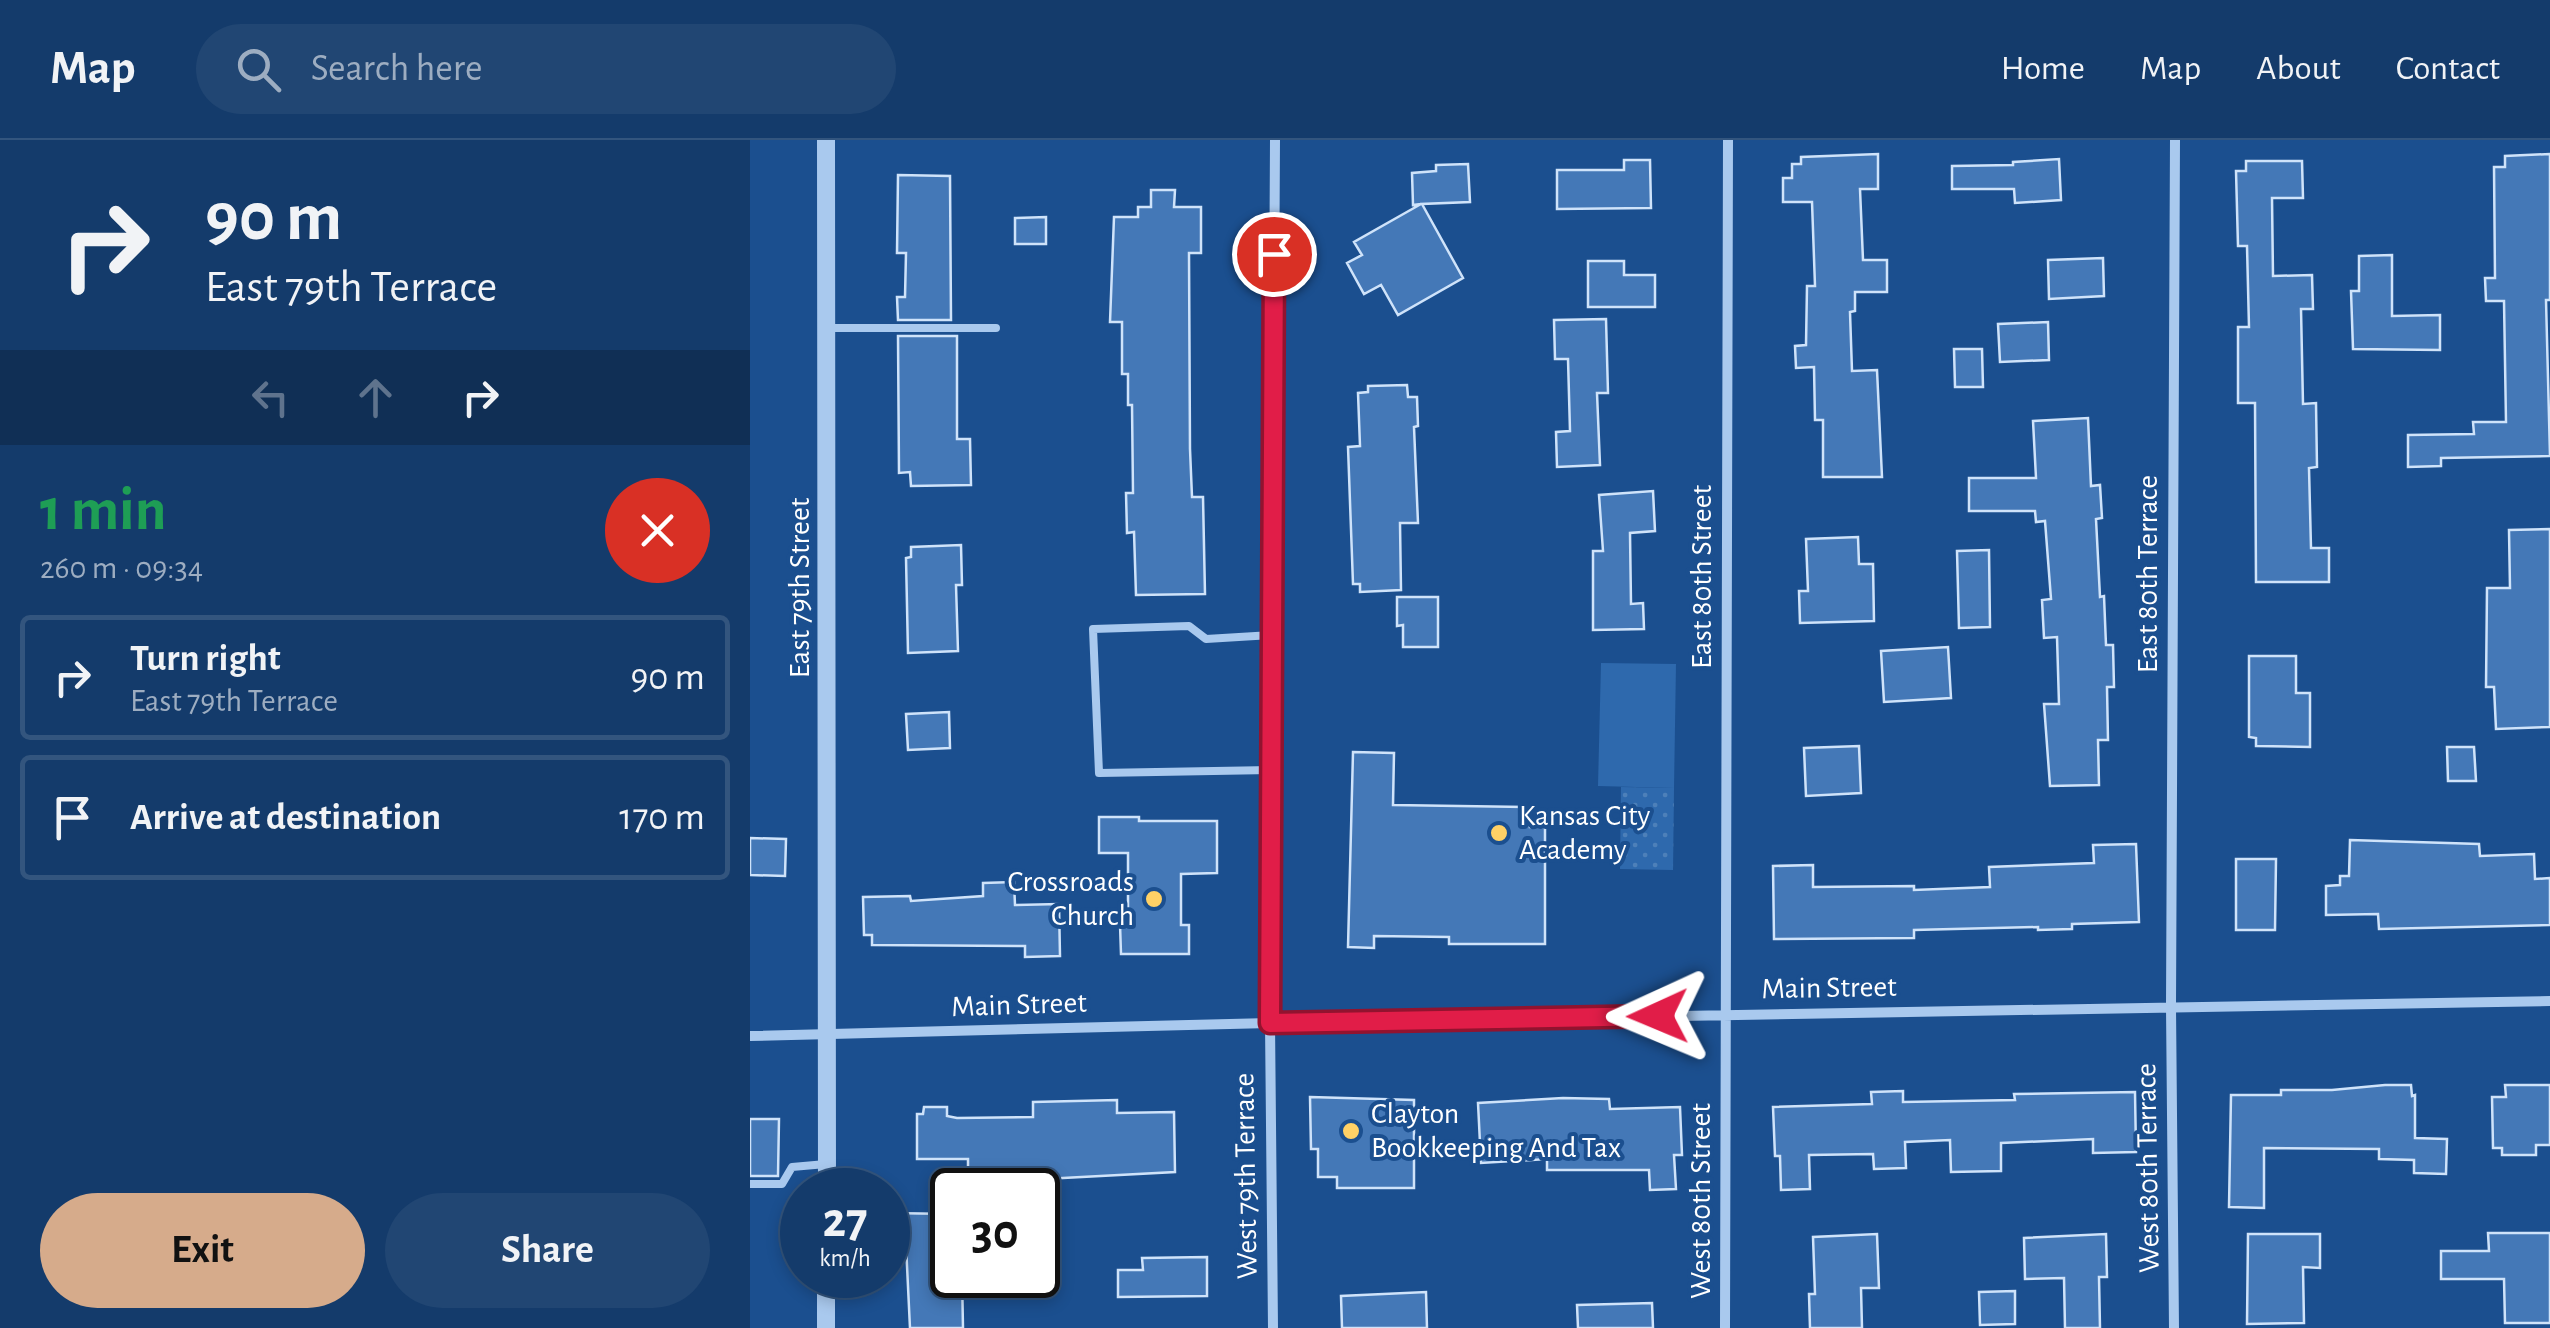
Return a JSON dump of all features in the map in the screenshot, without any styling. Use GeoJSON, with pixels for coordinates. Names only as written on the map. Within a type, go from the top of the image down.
{"type":"FeatureCollection","features":[{"type":"Feature","properties":{"kind":"street","name":"East 79th Street"},"geometry":{"type":"LineString","coordinates":[[826,140],[828,1168]]}},
{"type":"Feature","properties":{"kind":"street","name":"West 79th Terrace"},"geometry":{"type":"LineString","coordinates":[[1273,1328],[1270,1023],[1275,140]]}},
{"type":"Feature","properties":{"kind":"street","name":"East 80th Street"},"geometry":{"type":"LineString","coordinates":[[1726,1015],[1728,140]]}},
{"type":"Feature","properties":{"kind":"street","name":"East 80th Terrace"},"geometry":{"type":"LineString","coordinates":[[2171,1007],[2175,140]]}},
{"type":"Feature","properties":{"kind":"street","name":"Main Street"},"geometry":{"type":"LineString","coordinates":[[750,1036],[2550,1000]]}},
{"type":"Feature","properties":{"kind":"street","name":"West 80th Terrace"},"geometry":{"type":"LineString","coordinates":[[2171,1007],[2174,1328]]}},
{"type":"Feature","properties":{"kind":"street","name":"West 80th Street"},"geometry":{"type":"LineString","coordinates":[[1725,1328],[1726,1015]]}},
{"type":"Feature","properties":{"kind":"street"},"geometry":{"type":"LineString","coordinates":[[826,1298],[826,1328]]}},
{"type":"Feature","properties":{"kind":"lane"},"geometry":{"type":"LineString","coordinates":[[827,328],[996,328]]}},
{"type":"Feature","properties":{"kind":"lane"},"geometry":{"type":"LineString","coordinates":[[1271,770],[1098,772],[1093,629],[1189,626],[1206,639],[1272,635]]}},
{"type":"Feature","properties":{"kind":"lane"},"geometry":{"type":"LineString","coordinates":[[750,1184],[782,1184],[792,1167],[828,1164]]}},
{"type":"Feature","properties":{"kind":"shaded area"},"geometry":{"type":"Polygon","coordinates":[[[1601,663],[1676,664],[1674,788],[1598,786],[1601,663]]]}},
{"type":"Feature","properties":{"kind":"shaded area"},"geometry":{"type":"Polygon","coordinates":[[[1621,787],[1674,788],[1673,870],[1620,869],[1621,787]]]}},
{"type":"Feature","properties":{"kind":"building"},"geometry":{"type":"Polygon","coordinates":[[[1878,154],[1878,189],[1860,189],[1863,260],[1887,260],[1887,292],[1855,292],[1855,311],[1850,312],[1852,371],[1877,370],[1882,477],[1823,477],[1823,420],[1815,420],[1814,367],[1796,368],[1795,346],[1806,345],[1807,286],[1815,286],[1812,202],[1783,202],[1783,178],[1792,178],[1792,164],[1801,164],[1801,157],[1878,154]]]}},
{"type":"Feature","properties":{"kind":"building"},"geometry":{"type":"Polygon","coordinates":[[[2550,154],[2550,300],[2546,300],[2550,456],[2441,458],[2441,466],[2408,467],[2408,435],[2474,434],[2473,422],[2506,422],[2504,301],[2486,301],[2485,278],[2495,278],[2494,167],[2505,167],[2505,156],[2550,154]]]}},
{"type":"Feature","properties":{"kind":"building"},"geometry":{"type":"Polygon","coordinates":[[[2059,159],[2061,200],[2015,203],[2014,189],[1952,189],[1952,166],[2059,159]]]}},
{"type":"Feature","properties":{"kind":"building"},"geometry":{"type":"Polygon","coordinates":[[[1624,160],[1650,160],[1651,208],[1557,209],[1557,170],[1624,170],[1624,160]]]}},
{"type":"Feature","properties":{"kind":"building"},"geometry":{"type":"Polygon","coordinates":[[[2246,161],[2302,161],[2303,198],[2272,198],[2273,276],[2312,275],[2313,309],[2301,309],[2303,404],[2316,403],[2317,467],[2309,468],[2311,548],[2329,548],[2329,582],[2256,582],[2255,403],[2238,403],[2238,327],[2249,327],[2247,246],[2238,246],[2236,171],[2246,171],[2246,161]]]}},
{"type":"Feature","properties":{"kind":"building"},"geometry":{"type":"Polygon","coordinates":[[[1468,164],[1470,202],[1422,204],[1463,278],[1398,315],[1381,285],[1364,294],[1347,263],[1362,255],[1354,242],[1421,204],[1413,205],[1412,173],[1436,171],[1436,165],[1468,164]]]}},
{"type":"Feature","properties":{"kind":"building"},"geometry":{"type":"Polygon","coordinates":[[[898,175],[950,176],[951,320],[898,320],[897,297],[905,297],[906,253],[897,253],[898,175]]]}},
{"type":"Feature","properties":{"kind":"building"},"geometry":{"type":"Polygon","coordinates":[[[1151,190],[1175,190],[1174,207],[1201,207],[1201,253],[1189,253],[1190,449],[1192,497],[1203,497],[1205,594],[1136,595],[1134,532],[1127,533],[1126,493],[1133,493],[1132,405],[1128,405],[1128,374],[1122,374],[1122,322],[1110,322],[1114,217],[1138,217],[1138,207],[1151,207],[1151,190]]]}},
{"type":"Feature","properties":{"kind":"building"},"geometry":{"type":"Polygon","coordinates":[[[1046,217],[1046,244],[1015,244],[1015,218],[1046,217]]]}},
{"type":"Feature","properties":{"kind":"building"},"geometry":{"type":"Polygon","coordinates":[[[2392,255],[2392,316],[2440,315],[2440,350],[2353,349],[2351,291],[2359,291],[2359,256],[2392,255]]]}},
{"type":"Feature","properties":{"kind":"building"},"geometry":{"type":"Polygon","coordinates":[[[2103,258],[2104,296],[2049,299],[2048,260],[2103,258]]]}},
{"type":"Feature","properties":{"kind":"building"},"geometry":{"type":"Polygon","coordinates":[[[1588,261],[1624,261],[1624,275],[1655,275],[1655,307],[1588,307],[1588,261]]]}},
{"type":"Feature","properties":{"kind":"building"},"geometry":{"type":"Polygon","coordinates":[[[1606,319],[1608,393],[1597,393],[1600,465],[1557,467],[1556,432],[1570,431],[1568,359],[1555,359],[1554,320],[1606,319]]]}},
{"type":"Feature","properties":{"kind":"building"},"geometry":{"type":"Polygon","coordinates":[[[2048,322],[2049,360],[2000,362],[1998,324],[2048,322]]]}},
{"type":"Feature","properties":{"kind":"building"},"geometry":{"type":"Polygon","coordinates":[[[898,336],[957,336],[957,439],[970,439],[971,485],[911,486],[910,472],[899,473],[898,336]]]}},
{"type":"Feature","properties":{"kind":"building"},"geometry":{"type":"Polygon","coordinates":[[[1954,349],[1982,349],[1983,387],[1955,387],[1954,349]]]}},
{"type":"Feature","properties":{"kind":"building"},"geometry":{"type":"Polygon","coordinates":[[[1407,385],[1408,397],[1417,397],[1418,426],[1414,427],[1418,523],[1400,523],[1401,590],[1360,592],[1360,584],[1353,584],[1348,447],[1360,446],[1358,393],[1368,392],[1368,386],[1407,385]]]}},
{"type":"Feature","properties":{"kind":"building"},"geometry":{"type":"Polygon","coordinates":[[[2088,418],[2091,486],[2100,485],[2102,518],[2096,519],[2100,597],[2104,596],[2106,645],[2113,645],[2114,687],[2107,687],[2108,740],[2098,740],[2099,785],[2050,786],[2044,704],[2059,704],[2057,637],[2044,638],[2042,600],[2051,599],[2045,521],[2036,522],[2035,511],[1969,511],[1969,478],[2036,478],[2033,421],[2088,418]]]}},
{"type":"Feature","properties":{"kind":"building"},"geometry":{"type":"Polygon","coordinates":[[[1653,491],[1655,531],[1630,533],[1631,604],[1643,603],[1644,629],[1593,630],[1593,551],[1603,551],[1599,495],[1653,491]]]}},
{"type":"Feature","properties":{"kind":"building"},"geometry":{"type":"Polygon","coordinates":[[[2550,529],[2550,727],[2496,729],[2494,687],[2486,687],[2487,588],[2510,588],[2509,530],[2550,529]]]}},
{"type":"Feature","properties":{"kind":"building"},"geometry":{"type":"Polygon","coordinates":[[[1858,537],[1859,564],[1873,564],[1874,621],[1800,623],[1799,591],[1808,591],[1806,539],[1858,537]]]}},
{"type":"Feature","properties":{"kind":"building"},"geometry":{"type":"Polygon","coordinates":[[[961,545],[962,585],[956,585],[958,651],[908,653],[906,558],[911,557],[911,547],[961,545]]]}},
{"type":"Feature","properties":{"kind":"building"},"geometry":{"type":"Polygon","coordinates":[[[1989,550],[1990,627],[1959,628],[1957,551],[1989,550]]]}},
{"type":"Feature","properties":{"kind":"building"},"geometry":{"type":"Polygon","coordinates":[[[1397,597],[1438,597],[1438,647],[1403,647],[1403,625],[1397,626],[1397,597]]]}},
{"type":"Feature","properties":{"kind":"building"},"geometry":{"type":"Polygon","coordinates":[[[1948,647],[1951,698],[1884,702],[1881,651],[1948,647]]]}},
{"type":"Feature","properties":{"kind":"building"},"geometry":{"type":"Polygon","coordinates":[[[2249,656],[2296,656],[2296,693],[2310,693],[2310,747],[2256,746],[2256,738],[2249,737],[2249,656]]]}},
{"type":"Feature","properties":{"kind":"building"},"geometry":{"type":"Polygon","coordinates":[[[949,712],[950,748],[908,750],[906,714],[949,712]]]}},
{"type":"Feature","properties":{"kind":"building"},"geometry":{"type":"Polygon","coordinates":[[[1859,746],[1861,793],[1806,796],[1804,748],[1859,746]]]}},
{"type":"Feature","properties":{"kind":"building"},"geometry":{"type":"Polygon","coordinates":[[[2447,747],[2474,747],[2476,781],[2448,781],[2447,747]]]}},
{"type":"Feature","properties":{"kind":"building","name":"Kansas City Academy"},"geometry":{"type":"Polygon","coordinates":[[[1353,752],[1394,753],[1393,805],[1530,807],[1530,827],[1545,827],[1545,944],[1449,944],[1449,937],[1374,936],[1374,948],[1348,947],[1353,752]]]}},
{"type":"Feature","properties":{"kind":"building","name":"Crossroads Church"},"geometry":{"type":"Polygon","coordinates":[[[1099,817],[1217,821],[1217,873],[1181,874],[1181,925],[1189,925],[1189,954],[1121,954],[1120,924],[1128,924],[1128,853],[1099,853],[1099,817]]]}},
{"type":"Feature","properties":{"kind":"building"},"geometry":{"type":"Polygon","coordinates":[[[750,838],[786,839],[785,876],[750,875],[750,838]]]}},
{"type":"Feature","properties":{"kind":"building"},"geometry":{"type":"Polygon","coordinates":[[[2350,840],[2479,844],[2480,856],[2534,854],[2535,879],[2550,878],[2550,925],[2379,929],[2378,914],[2326,915],[2326,886],[2340,885],[2340,876],[2349,876],[2350,840]]]}},
{"type":"Feature","properties":{"kind":"building"},"geometry":{"type":"Polygon","coordinates":[[[2136,844],[2139,922],[2072,924],[2072,929],[1914,930],[1914,938],[1774,939],[1773,866],[1813,865],[1813,887],[1990,887],[1989,867],[2094,863],[2093,845],[2136,844]]]}},
{"type":"Feature","properties":{"kind":"building"},"geometry":{"type":"Polygon","coordinates":[[[2236,859],[2276,859],[2275,930],[2236,930],[2236,859]]]}},
{"type":"Feature","properties":{"kind":"building"},"geometry":{"type":"Polygon","coordinates":[[[1014,882],[1015,905],[1059,904],[1060,956],[1025,957],[1025,946],[872,945],[872,935],[864,935],[863,897],[910,896],[911,901],[983,896],[983,883],[1014,882]]]}},
{"type":"Feature","properties":{"kind":"building"},"geometry":{"type":"Polygon","coordinates":[[[2411,1085],[2412,1096],[2415,1095],[2415,1138],[2447,1139],[2446,1174],[2414,1173],[2414,1160],[2379,1159],[2379,1149],[2264,1148],[2264,1208],[2229,1207],[2231,1095],[2281,1095],[2281,1090],[2411,1085]]]}},
{"type":"Feature","properties":{"kind":"building"},"geometry":{"type":"Polygon","coordinates":[[[2505,1085],[2550,1085],[2550,1145],[2536,1145],[2536,1155],[2502,1155],[2502,1148],[2493,1148],[2492,1097],[2506,1097],[2505,1085]]]}},
{"type":"Feature","properties":{"kind":"building"},"geometry":{"type":"Polygon","coordinates":[[[1903,1091],[1903,1102],[2015,1100],[2014,1094],[2135,1092],[2136,1152],[2093,1153],[2093,1139],[2001,1143],[2001,1171],[1951,1172],[1950,1140],[1905,1142],[1906,1168],[1874,1169],[1873,1154],[1809,1155],[1810,1189],[1781,1190],[1773,1107],[1872,1104],[1871,1092],[1903,1091]]]}},
{"type":"Feature","properties":{"kind":"building"},"geometry":{"type":"Polygon","coordinates":[[[1310,1097],[1414,1100],[1414,1188],[1337,1188],[1337,1177],[1318,1177],[1318,1149],[1311,1149],[1310,1097]]]}},
{"type":"Feature","properties":{"kind":"building"},"geometry":{"type":"Polygon","coordinates":[[[1609,1099],[1610,1109],[1680,1107],[1682,1155],[1674,1155],[1676,1189],[1650,1190],[1649,1170],[1547,1170],[1547,1159],[1481,1163],[1478,1103],[1609,1099]]]}},
{"type":"Feature","properties":{"kind":"building"},"geometry":{"type":"Polygon","coordinates":[[[1117,1100],[1117,1113],[1174,1112],[1175,1172],[1060,1178],[1060,1168],[968,1168],[968,1159],[917,1159],[917,1114],[923,1114],[924,1107],[947,1107],[947,1116],[957,1118],[1033,1117],[1033,1102],[1117,1100]]]}},
{"type":"Feature","properties":{"kind":"building"},"geometry":{"type":"Polygon","coordinates":[[[750,1119],[779,1119],[778,1176],[750,1176],[750,1119]]]}},
{"type":"Feature","properties":{"kind":"building"},"geometry":{"type":"Polygon","coordinates":[[[910,1213],[930,1214],[930,1298],[962,1298],[963,1328],[910,1328],[910,1213]]]}},
{"type":"Feature","properties":{"kind":"building"},"geometry":{"type":"Polygon","coordinates":[[[2488,1233],[2550,1233],[2550,1323],[2505,1323],[2504,1279],[2441,1279],[2441,1251],[2489,1251],[2488,1233]]]}},
{"type":"Feature","properties":{"kind":"building"},"geometry":{"type":"Polygon","coordinates":[[[1877,1234],[1879,1288],[1861,1288],[1862,1328],[1810,1328],[1809,1294],[1815,1294],[1813,1237],[1877,1234]]]}},
{"type":"Feature","properties":{"kind":"building"},"geometry":{"type":"Polygon","coordinates":[[[2106,1234],[2107,1277],[2099,1277],[2100,1328],[2065,1328],[2064,1278],[2025,1279],[2024,1238],[2106,1234]]]}},
{"type":"Feature","properties":{"kind":"building"},"geometry":{"type":"Polygon","coordinates":[[[2248,1234],[2320,1234],[2320,1268],[2303,1267],[2304,1323],[2247,1324],[2248,1234]]]}},
{"type":"Feature","properties":{"kind":"building"},"geometry":{"type":"Polygon","coordinates":[[[1207,1257],[1207,1296],[1118,1297],[1118,1270],[1143,1270],[1142,1258],[1207,1257]]]}},
{"type":"Feature","properties":{"kind":"building"},"geometry":{"type":"Polygon","coordinates":[[[2015,1291],[2015,1324],[1980,1325],[1979,1292],[2015,1291]]]}},
{"type":"Feature","properties":{"kind":"building"},"geometry":{"type":"Polygon","coordinates":[[[1426,1292],[1427,1328],[1342,1328],[1341,1296],[1426,1292]]]}},
{"type":"Feature","properties":{"kind":"building"},"geometry":{"type":"Polygon","coordinates":[[[1652,1303],[1653,1328],[1578,1328],[1577,1305],[1652,1303]]]}},
{"type":"Feature","properties":{"kind":"place","name":"Kansas City Academy"},"geometry":{"type":"Point","coordinates":[1499,833]}},
{"type":"Feature","properties":{"kind":"place","name":"Crossroads Church"},"geometry":{"type":"Point","coordinates":[1154,899]}},
{"type":"Feature","properties":{"kind":"place","name":"Clayton Bookkeeping And Tax"},"geometry":{"type":"Point","coordinates":[1351,1131]}},
{"type":"Feature","properties":{"kind":"route"},"geometry":{"type":"LineString","coordinates":[[1274,254],[1270,1023],[1658,1016]]}}]}
